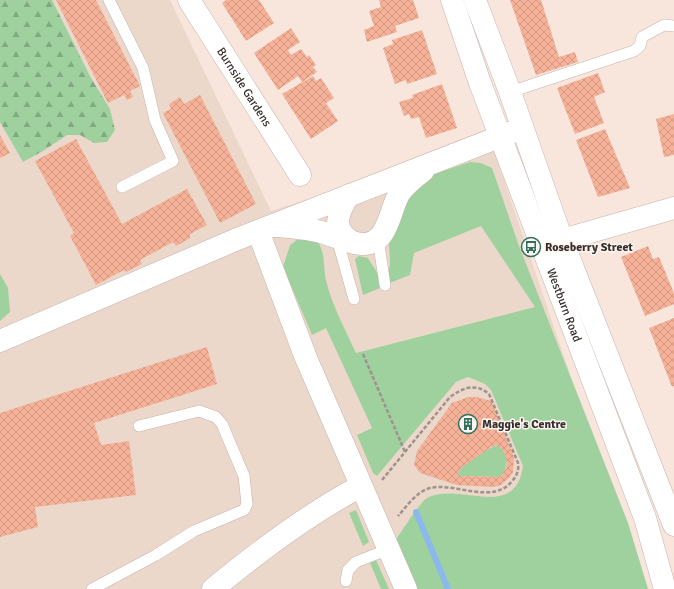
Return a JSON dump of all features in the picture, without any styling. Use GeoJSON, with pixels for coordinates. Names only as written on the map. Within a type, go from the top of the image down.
{"type":"FeatureCollection","features":[{"type":"Feature","properties":{"kind":"street","name":"Burnside Gardens"},"geometry":{"type":"LineString","coordinates":[[189,0],[300,175]]}},
{"type":"Feature","properties":{"kind":"street","name":"Westburn Road"},"geometry":{"type":"LineString","coordinates":[[452,0],[480,83],[645,518],[665,589]]}},
{"type":"Feature","properties":{"kind":"street","name":"Westburn Road"},"geometry":{"type":"LineString","coordinates":[[475,0],[510,92],[562,240],[673,515]]}},
{"type":"Feature","properties":{"kind":"street"},"geometry":{"type":"LineString","coordinates":[[0,342],[37,324],[266,228],[500,135],[522,128]]}},
{"type":"Feature","properties":{"kind":"street"},"geometry":{"type":"LineString","coordinates":[[266,228],[310,229],[346,240],[370,244],[384,233],[392,208],[400,193],[415,177],[444,157]]}},
{"type":"Feature","properties":{"kind":"street"},"geometry":{"type":"LineString","coordinates":[[346,240],[347,239],[339,227],[338,218],[340,209],[349,195]]}},
{"type":"Feature","properties":{"kind":"street"},"geometry":{"type":"LineString","coordinates":[[562,240],[674,208]]}},
{"type":"Feature","properties":{"kind":"street"},"geometry":{"type":"LineString","coordinates":[[266,228],[306,358],[406,589]]}},
{"type":"Feature","properties":{"kind":"street"},"geometry":{"type":"LineString","coordinates":[[213,589],[246,562],[329,503],[364,492]]}},
{"type":"Feature","properties":{"kind":"street"},"geometry":{"type":"LineString","coordinates":[[645,518],[673,515]]}},
{"type":"Feature","properties":{"kind":"lane"},"geometry":{"type":"LineString","coordinates":[[109,0],[143,68],[154,120],[173,161],[122,187]]}},
{"type":"Feature","properties":{"kind":"lane"},"geometry":{"type":"LineString","coordinates":[[510,92],[634,51],[640,46],[642,37],[664,25],[674,26]]}},
{"type":"Feature","properties":{"kind":"lane"},"geometry":{"type":"LineString","coordinates":[[378,239],[385,286]]}},
{"type":"Feature","properties":{"kind":"lane"},"geometry":{"type":"LineString","coordinates":[[346,240],[354,299]]}},
{"type":"Feature","properties":{"kind":"lane"},"geometry":{"type":"LineString","coordinates":[[92,589],[156,555],[194,531],[244,510],[247,504],[244,476],[222,424],[216,416],[199,411],[139,426]]}},
{"type":"Feature","properties":{"kind":"lane"},"geometry":{"type":"LineString","coordinates":[[346,581],[348,570],[356,562],[385,541]]}},
{"type":"Feature","properties":{"kind":"path"},"geometry":{"type":"LineString","coordinates":[[363,354],[405,452]]}},
{"type":"Feature","properties":{"kind":"path"},"geometry":{"type":"LineString","coordinates":[[364,492],[405,452],[450,397],[461,389],[472,387],[482,389],[492,399],[518,463],[519,469],[510,484],[494,492],[440,487],[429,489],[418,494],[385,541]]}},
{"type":"Feature","properties":{"kind":"shaded area"},"geometry":{"type":"Polygon","coordinates":[[[0,0],[170,0],[271,211],[490,139],[570,374],[628,523],[648,589],[0,589],[0,0]]]}},
{"type":"Feature","properties":{"kind":"green space"},"geometry":{"type":"Polygon","coordinates":[[[0,0],[52,0],[91,78],[110,109],[115,130],[107,142],[94,143],[80,135],[67,135],[23,162],[0,122],[0,0]]]}},
{"type":"Feature","properties":{"kind":"green space"},"geometry":{"type":"Polygon","coordinates":[[[470,162],[481,163],[492,168],[519,246],[628,523],[648,589],[414,589],[394,542],[415,512],[427,498],[440,494],[484,497],[498,496],[509,492],[518,483],[523,466],[491,390],[485,384],[468,377],[456,382],[377,476],[373,473],[357,435],[372,428],[326,328],[312,335],[283,267],[290,245],[298,239],[316,239],[322,250],[330,293],[356,353],[535,307],[481,226],[414,253],[410,275],[387,284],[390,263],[389,244],[408,194],[444,165],[446,170],[470,162]]]}},
{"type":"Feature","properties":{"kind":"green space"},"geometry":{"type":"Polygon","coordinates":[[[359,256],[368,258],[378,274],[380,288],[363,295],[355,259],[359,256]]]}},
{"type":"Feature","properties":{"kind":"green space"},"geometry":{"type":"Polygon","coordinates":[[[0,274],[8,288],[10,312],[0,321],[0,274]]]}},
{"type":"Feature","properties":{"kind":"green space"},"geometry":{"type":"Polygon","coordinates":[[[497,445],[504,451],[507,460],[503,474],[500,477],[457,476],[468,462],[497,445]]]}},
{"type":"Feature","properties":{"kind":"green space"},"geometry":{"type":"Polygon","coordinates":[[[356,510],[369,542],[363,546],[349,513],[356,510]]]}},
{"type":"Feature","properties":{"kind":"green space"},"geometry":{"type":"Polygon","coordinates":[[[376,560],[389,589],[381,589],[370,563],[376,560]]]}},
{"type":"Feature","properties":{"kind":"building"},"geometry":{"type":"Polygon","coordinates":[[[56,0],[96,0],[140,86],[130,91],[133,97],[127,100],[124,95],[108,103],[56,0]]]}},
{"type":"Feature","properties":{"kind":"building"},"geometry":{"type":"Polygon","coordinates":[[[226,0],[259,0],[274,23],[246,41],[222,3],[226,0]]]}},
{"type":"Feature","properties":{"kind":"building"},"geometry":{"type":"Polygon","coordinates":[[[379,0],[413,0],[419,18],[395,26],[397,32],[367,42],[364,30],[374,26],[369,11],[381,7],[379,0]]]}},
{"type":"Feature","properties":{"kind":"building"},"geometry":{"type":"Polygon","coordinates":[[[510,0],[541,0],[559,57],[575,52],[578,62],[536,75],[510,0]]]}},
{"type":"Feature","properties":{"kind":"building"},"geometry":{"type":"Polygon","coordinates":[[[291,28],[300,42],[288,50],[291,55],[301,49],[307,57],[309,55],[316,65],[313,67],[317,72],[302,82],[298,76],[278,90],[254,53],[291,28]]]}},
{"type":"Feature","properties":{"kind":"building"},"geometry":{"type":"Polygon","coordinates":[[[422,30],[437,74],[407,84],[406,80],[395,84],[383,48],[393,44],[392,40],[422,30]]]}},
{"type":"Feature","properties":{"kind":"building"},"geometry":{"type":"Polygon","coordinates":[[[598,73],[605,92],[594,97],[604,123],[575,134],[557,88],[598,73]]]}},
{"type":"Feature","properties":{"kind":"building"},"geometry":{"type":"Polygon","coordinates":[[[313,76],[316,81],[321,78],[334,98],[326,103],[338,121],[311,139],[282,94],[313,76]]]}},
{"type":"Feature","properties":{"kind":"building"},"geometry":{"type":"Polygon","coordinates":[[[442,84],[457,128],[426,138],[419,117],[411,119],[409,114],[404,116],[399,102],[413,98],[412,95],[442,84]]]}},
{"type":"Feature","properties":{"kind":"building"},"geometry":{"type":"Polygon","coordinates":[[[200,95],[256,204],[220,223],[163,113],[171,109],[169,104],[180,97],[184,104],[200,95]]]}},
{"type":"Feature","properties":{"kind":"building"},"geometry":{"type":"Polygon","coordinates":[[[674,114],[674,155],[664,157],[656,119],[674,114]]]}},
{"type":"Feature","properties":{"kind":"building"},"geometry":{"type":"Polygon","coordinates":[[[605,129],[630,188],[598,197],[576,140],[605,129]]]}},
{"type":"Feature","properties":{"kind":"building"},"geometry":{"type":"Polygon","coordinates":[[[0,135],[10,153],[0,158],[0,135]]]}},
{"type":"Feature","properties":{"kind":"building"},"geometry":{"type":"Polygon","coordinates":[[[76,139],[122,224],[187,189],[207,225],[190,234],[190,238],[176,246],[173,242],[140,260],[142,264],[126,272],[124,270],[96,285],[70,236],[74,233],[35,161],[76,139]]]}},
{"type":"Feature","properties":{"kind":"building"},"geometry":{"type":"Polygon","coordinates":[[[648,246],[653,259],[659,257],[674,293],[674,304],[645,316],[621,257],[648,246]]]}},
{"type":"Feature","properties":{"kind":"building"},"geometry":{"type":"Polygon","coordinates":[[[674,318],[674,386],[672,387],[649,328],[674,318]]]}},
{"type":"Feature","properties":{"kind":"building"},"geometry":{"type":"Polygon","coordinates":[[[207,347],[217,384],[94,423],[101,445],[129,441],[136,495],[35,507],[38,527],[0,537],[0,413],[207,347]]]}},
{"type":"Feature","properties":{"kind":"building","name":"Maggie's Centre"},"geometry":{"type":"Polygon","coordinates":[[[468,397],[477,397],[491,401],[514,459],[513,472],[501,485],[493,487],[457,485],[420,473],[414,465],[417,451],[452,403],[468,397]],[[497,445],[491,447],[461,468],[457,476],[500,477],[507,467],[507,461],[503,450],[497,445]]]}},
{"type":"Feature","properties":{"kind":"waterway"},"geometry":{"type":"LineString","coordinates":[[416,512],[448,589]]}},
{"type":"Feature","properties":{"kind":"place","name":"Roseberry Street"},"geometry":{"type":"Point","coordinates":[531,247]}},
{"type":"Feature","properties":{"kind":"place","name":"Maggie's Centre"},"geometry":{"type":"Point","coordinates":[468,424]}}]}
